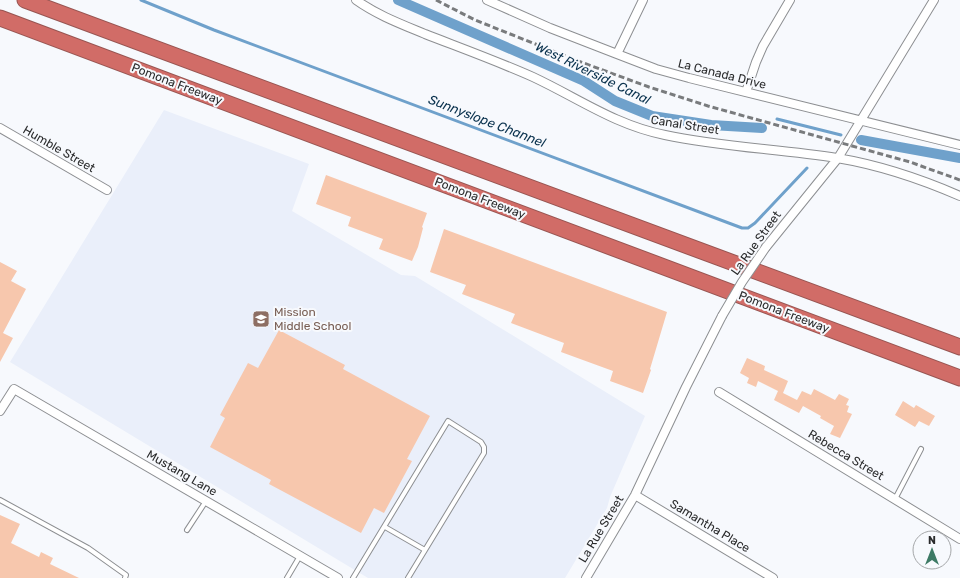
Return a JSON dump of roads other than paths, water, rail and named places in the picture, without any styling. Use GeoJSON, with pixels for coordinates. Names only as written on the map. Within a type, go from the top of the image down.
{"type":"FeatureCollection","features":[{"type":"Feature","properties":{"kind":"highway"},"geometry":{"type":"LineString","coordinates":[[25,0],[960,347]]}},
{"type":"Feature","properties":{"kind":"highway","name":"Pomona Freeway"},"geometry":{"type":"LineString","coordinates":[[0,18],[960,378]]}},
{"type":"Feature","properties":{"kind":"street","name":"Canal Street"},"geometry":{"type":"LineString","coordinates":[[356,0],[388,19],[534,78],[606,116],[640,129],[695,140],[838,158],[896,172],[940,187],[960,196]]}},
{"type":"Feature","properties":{"kind":"street","name":"La Canada Drive"},"geometry":{"type":"LineString","coordinates":[[489,0],[550,28],[617,54],[676,74],[960,145]]}},
{"type":"Feature","properties":{"kind":"street"},"geometry":{"type":"LineString","coordinates":[[617,54],[643,0]]}},
{"type":"Feature","properties":{"kind":"street"},"geometry":{"type":"LineString","coordinates":[[746,92],[761,51],[790,0]]}},
{"type":"Feature","properties":{"kind":"street","name":"La Rue Street"},"geometry":{"type":"LineString","coordinates":[[586,578],[635,495],[686,387],[722,316],[742,282],[766,247],[838,158],[934,0]]}},
{"type":"Feature","properties":{"kind":"street","name":"Humble Street"},"geometry":{"type":"LineString","coordinates":[[0,128],[107,190]]}},
{"type":"Feature","properties":{"kind":"street","name":"Mustang Lane"},"geometry":{"type":"LineString","coordinates":[[0,411],[14,389],[338,578]]}},
{"type":"Feature","properties":{"kind":"street","name":"Rebecca Street"},"geometry":{"type":"LineString","coordinates":[[719,392],[960,539]]}},
{"type":"Feature","properties":{"kind":"street","name":"Samantha Place"},"geometry":{"type":"LineString","coordinates":[[635,495],[773,578]]}},
{"type":"Feature","properties":{"kind":"lane"},"geometry":{"type":"LineString","coordinates":[[354,578],[448,421],[481,442],[484,447],[484,453],[408,578]]}},
{"type":"Feature","properties":{"kind":"lane"},"geometry":{"type":"LineString","coordinates":[[894,499],[921,449]]}},
{"type":"Feature","properties":{"kind":"lane"},"geometry":{"type":"LineString","coordinates":[[0,500],[88,548],[126,575],[125,578]]}},
{"type":"Feature","properties":{"kind":"lane"},"geometry":{"type":"LineString","coordinates":[[187,530],[206,501]]}},
{"type":"Feature","properties":{"kind":"lane"},"geometry":{"type":"LineString","coordinates":[[385,527],[425,550]]}},
{"type":"Feature","properties":{"kind":"lane"},"geometry":{"type":"LineString","coordinates":[[287,578],[300,556]]}},
{"type":"Feature","properties":{"kind":"waterway","name":"Sunnyslope Channel"},"geometry":{"type":"LineString","coordinates":[[141,0],[214,30],[742,228],[748,228],[755,223],[807,168]]}},
{"type":"Feature","properties":{"kind":"waterway","name":"West Riverside Canal"},"geometry":{"type":"LineString","coordinates":[[398,0],[584,81],[615,101],[652,116],[711,125],[762,128]]}},
{"type":"Feature","properties":{"kind":"waterway","name":"West Riverside Canal"},"geometry":{"type":"LineString","coordinates":[[777,119],[841,135]]}},
{"type":"Feature","properties":{"kind":"waterway","name":"West Riverside Canal"},"geometry":{"type":"LineString","coordinates":[[861,140],[960,158]]}},
{"type":"Feature","properties":{"kind":"railway"},"geometry":{"type":"LineString","coordinates":[[436,0],[475,20],[578,61],[649,87],[708,106],[910,162],[960,180]]}},
{"type":"Feature","properties":{"kind":"place","name":"Mission Middle School"},"geometry":{"type":"Point","coordinates":[261,319]}}]}
